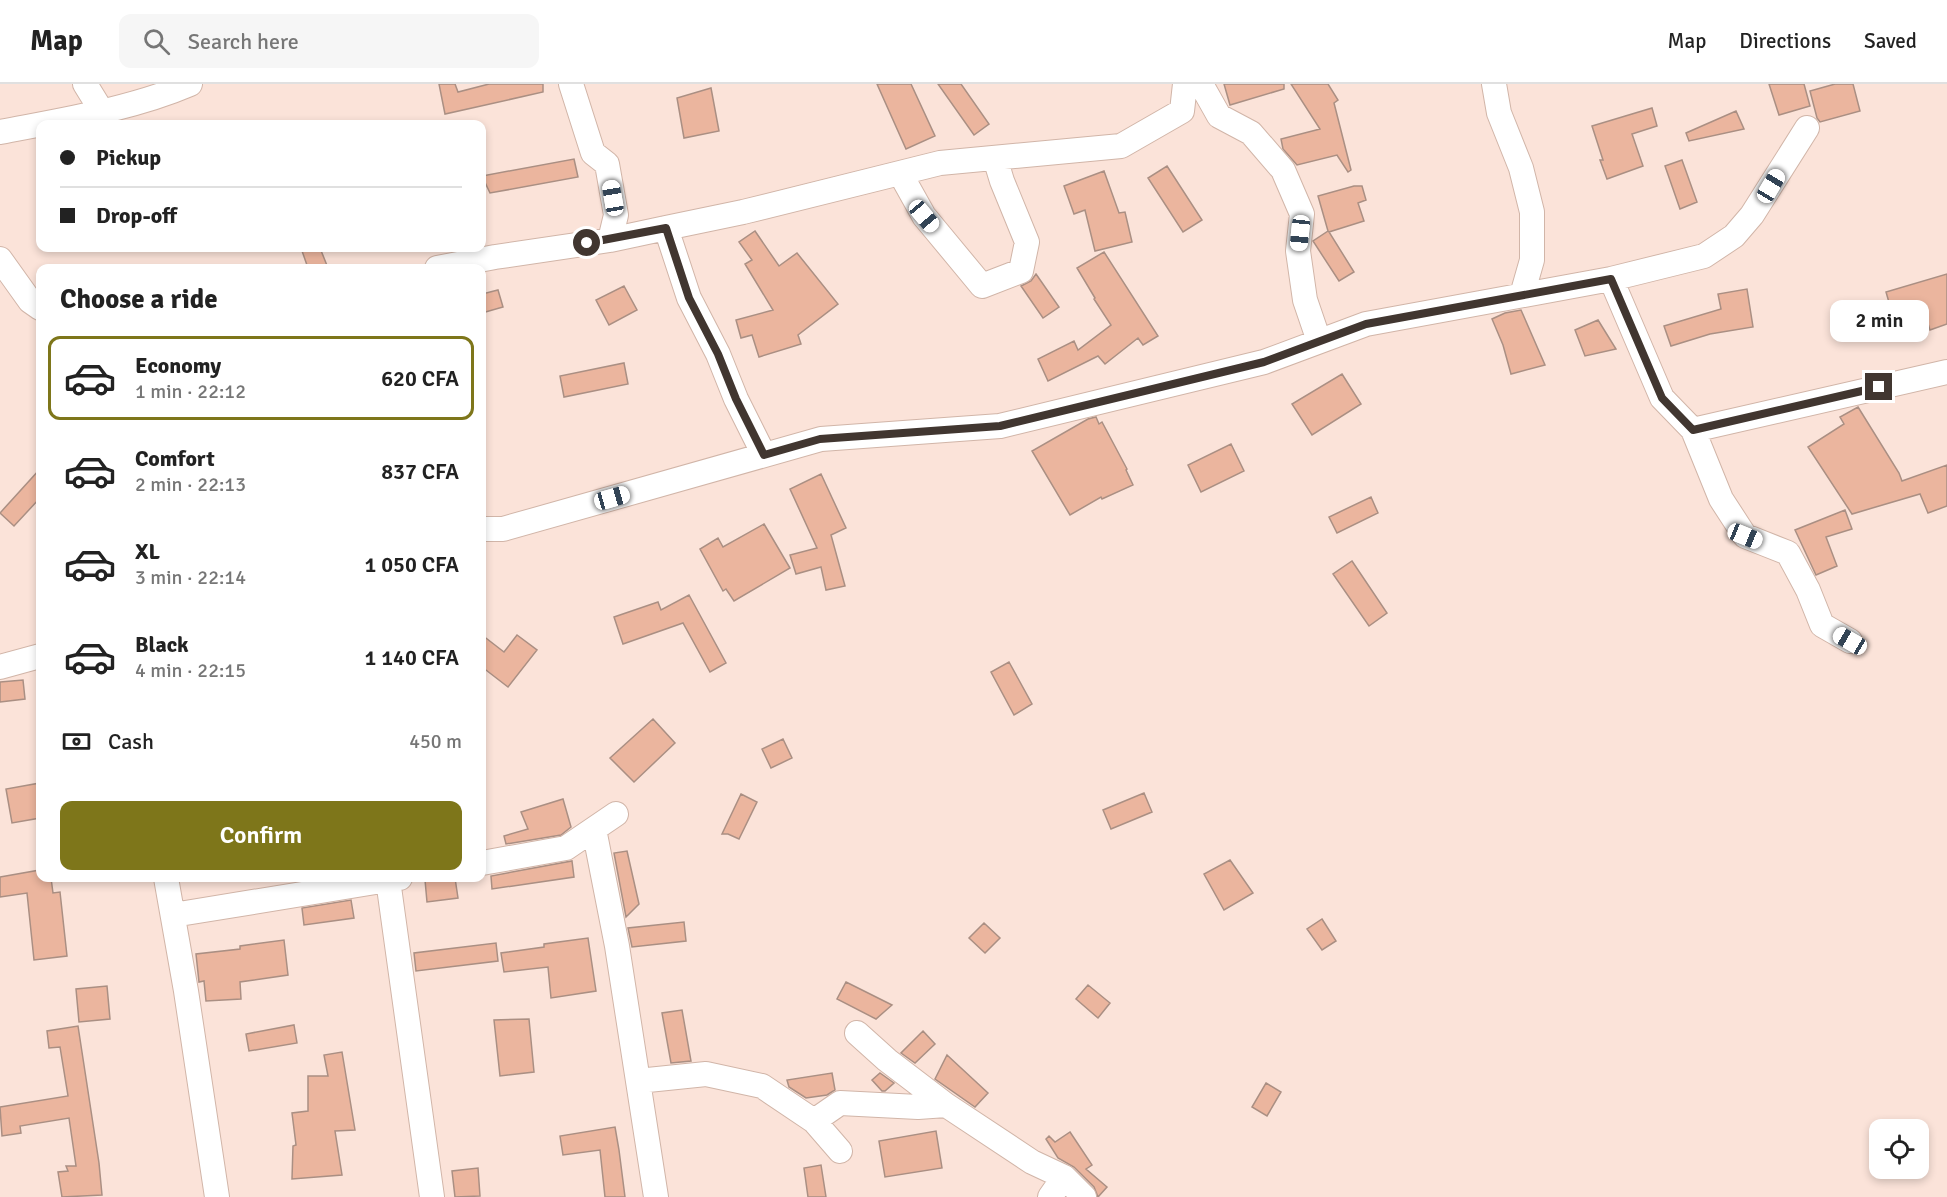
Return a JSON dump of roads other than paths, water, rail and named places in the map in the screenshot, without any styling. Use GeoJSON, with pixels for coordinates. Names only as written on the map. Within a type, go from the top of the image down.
{"type":"FeatureCollection","features":[{"type":"Feature","properties":{"kind":"street"},"geometry":{"type":"LineString","coordinates":[[85,84],[101,110]]}},
{"type":"Feature","properties":{"kind":"street"},"geometry":{"type":"LineString","coordinates":[[55,120],[167,93],[190,84]]}},
{"type":"Feature","properties":{"kind":"street"},"geometry":{"type":"LineString","coordinates":[[571,84],[593,153],[607,164],[616,214],[610,240]]}},
{"type":"Feature","properties":{"kind":"street"},"geometry":{"type":"LineString","coordinates":[[1182,111],[1185,84]]}},
{"type":"Feature","properties":{"kind":"street"},"geometry":{"type":"LineString","coordinates":[[1201,84],[1219,116]]}},
{"type":"Feature","properties":{"kind":"street"},"geometry":{"type":"LineString","coordinates":[[1494,84],[1499,113],[1521,168],[1532,213],[1532,260],[1522,295]]}},
{"type":"Feature","properties":{"kind":"street"},"geometry":{"type":"LineString","coordinates":[[458,264],[610,240],[743,212],[940,164],[1121,146],[1182,111],[1219,116],[1251,134],[1283,170],[1302,214],[1298,251],[1305,300],[1319,341]]}},
{"type":"Feature","properties":{"kind":"street"},"geometry":{"type":"LineString","coordinates":[[0,132],[36,124]]}},
{"type":"Feature","properties":{"kind":"street"},"geometry":{"type":"LineString","coordinates":[[486,529],[503,529],[820,439],[1000,426],[1264,362],[1366,324],[1611,279],[1704,256],[1734,236],[1752,215],[1808,128]]}},
{"type":"Feature","properties":{"kind":"street"},"geometry":{"type":"LineString","coordinates":[[900,173],[924,216],[982,286],[1021,271],[1027,242],[1002,181],[996,158]]}},
{"type":"Feature","properties":{"kind":"street"},"geometry":{"type":"LineString","coordinates":[[666,228],[689,298],[718,354],[736,399],[764,455]]}},
{"type":"Feature","properties":{"kind":"street"},"geometry":{"type":"LineString","coordinates":[[0,259],[30,301],[36,305]]}},
{"type":"Feature","properties":{"kind":"street"},"geometry":{"type":"LineString","coordinates":[[1611,279],[1662,398],[1693,430],[1721,499],[1745,536],[1788,553],[1808,590],[1822,625],[1850,641]]}},
{"type":"Feature","properties":{"kind":"street"},"geometry":{"type":"LineString","coordinates":[[1693,430],[1947,372]]}},
{"type":"Feature","properties":{"kind":"street"},"geometry":{"type":"LineString","coordinates":[[0,667],[36,657]]}},
{"type":"Feature","properties":{"kind":"street"},"geometry":{"type":"LineString","coordinates":[[486,862],[566,848],[616,814]]}},
{"type":"Feature","properties":{"kind":"street"},"geometry":{"type":"LineString","coordinates":[[594,829],[617,946],[656,1197]]}},
{"type":"Feature","properties":{"kind":"street"},"geometry":{"type":"LineString","coordinates":[[167,882],[218,1197]]}},
{"type":"Feature","properties":{"kind":"street"},"geometry":{"type":"LineString","coordinates":[[173,915],[376,882]]}},
{"type":"Feature","properties":{"kind":"street"},"geometry":{"type":"LineString","coordinates":[[394,882],[432,1197]]}},
{"type":"Feature","properties":{"kind":"street"},"geometry":{"type":"LineString","coordinates":[[857,1033],[887,1060],[946,1105],[1032,1161],[1064,1177],[1084,1197]]}},
{"type":"Feature","properties":{"kind":"street"},"geometry":{"type":"LineString","coordinates":[[638,1081],[705,1074],[762,1086],[814,1121],[840,1151]]}},
{"type":"Feature","properties":{"kind":"street"},"geometry":{"type":"LineString","coordinates":[[814,1121],[840,1103],[918,1107],[946,1105]]}},
{"type":"Feature","properties":{"kind":"street"},"geometry":{"type":"LineString","coordinates":[[1050,1197],[1064,1177]]}}]}
